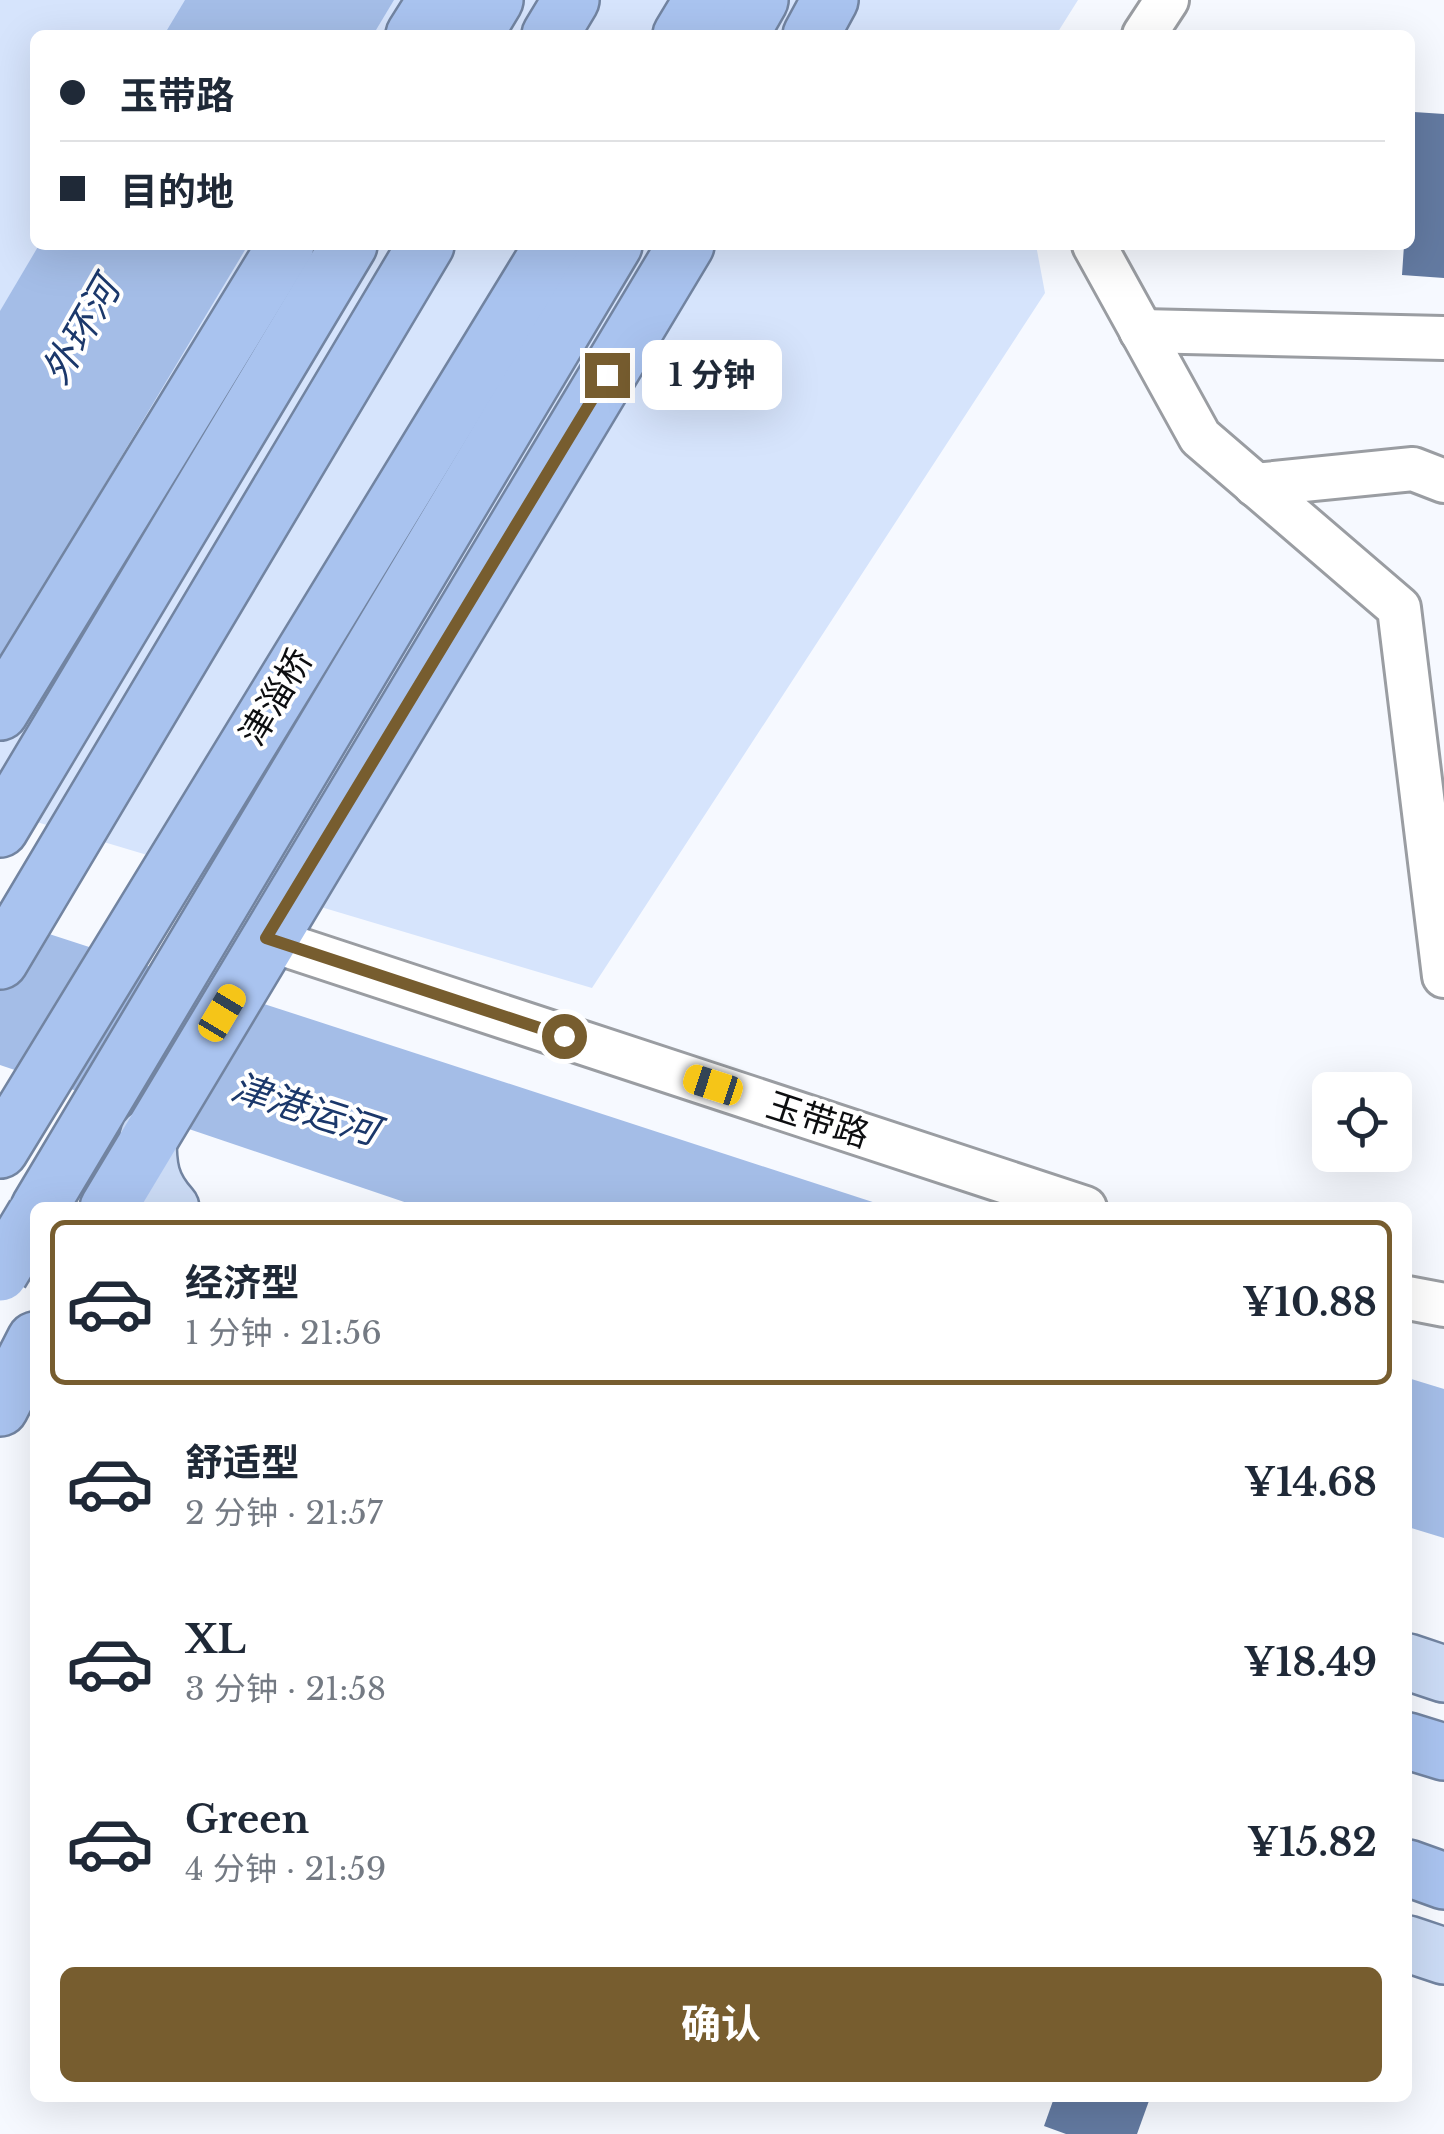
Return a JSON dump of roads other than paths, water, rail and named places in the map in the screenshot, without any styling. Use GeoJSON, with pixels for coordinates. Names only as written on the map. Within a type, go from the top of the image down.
{"type":"FeatureCollection","features":[{"type":"Feature","properties":{"kind":"highway"},"geometry":{"type":"LineString","coordinates":[[417,30],[436,0]]}},
{"type":"Feature","properties":{"kind":"highway"},"geometry":{"type":"LineString","coordinates":[[477,30],[495,0]]}},
{"type":"Feature","properties":{"kind":"highway"},"geometry":{"type":"LineString","coordinates":[[553,30],[571,0]]}},
{"type":"Feature","properties":{"kind":"highway"},"geometry":{"type":"LineString","coordinates":[[684,30],[702,0]]}},
{"type":"Feature","properties":{"kind":"highway"},"geometry":{"type":"LineString","coordinates":[[743,30],[760,0]]}},
{"type":"Feature","properties":{"kind":"highway"},"geometry":{"type":"LineString","coordinates":[[814,30],[830,0]]}},
{"type":"Feature","properties":{"kind":"highway"},"geometry":{"type":"LineString","coordinates":[[0,712],[283,250]]}},
{"type":"Feature","properties":{"kind":"highway"},"geometry":{"type":"LineString","coordinates":[[0,829],[345,250]]}},
{"type":"Feature","properties":{"kind":"highway"},"geometry":{"type":"LineString","coordinates":[[0,961],[423,250]]}},
{"type":"Feature","properties":{"kind":"highway","name":"津淄桥"},"geometry":{"type":"LineString","coordinates":[[0,1150],[550,250]]}},
{"type":"Feature","properties":{"kind":"highway"},"geometry":{"type":"LineString","coordinates":[[43,1202],[611,250]]}},
{"type":"Feature","properties":{"kind":"highway"},"geometry":{"type":"LineString","coordinates":[[111,1202],[683,250]]}},
{"type":"Feature","properties":{"kind":"highway"},"geometry":{"type":"LineString","coordinates":[[0,1273],[30,1222]]}},
{"type":"Feature","properties":{"kind":"highway"},"geometry":{"type":"LineString","coordinates":[[0,1243],[30,1255]]}},
{"type":"Feature","properties":{"kind":"highway"},"geometry":{"type":"LineString","coordinates":[[1412,1741],[1444,1752]]}},
{"type":"Feature","properties":{"kind":"highway"},"geometry":{"type":"LineString","coordinates":[[1412,1869],[1444,1880]]}},
{"type":"Feature","properties":{"kind":"main road"},"geometry":{"type":"LineString","coordinates":[[148,1137],[148,1166],[154,1189],[166,1202]]}},
{"type":"Feature","properties":{"kind":"main road"},"geometry":{"type":"LineString","coordinates":[[1412,1663],[1444,1674]]}},
{"type":"Feature","properties":{"kind":"main road"},"geometry":{"type":"LineString","coordinates":[[1412,1945],[1444,1956]]}},
{"type":"Feature","properties":{"kind":"street"},"geometry":{"type":"LineString","coordinates":[[1147,30],[1167,0]]}},
{"type":"Feature","properties":{"kind":"street"},"geometry":{"type":"LineString","coordinates":[[1097,250],[1200,438],[1399,608],[1444,976]]}},
{"type":"Feature","properties":{"kind":"street"},"geometry":{"type":"LineString","coordinates":[[1141,331],[1444,338]]}},
{"type":"Feature","properties":{"kind":"street"},"geometry":{"type":"LineString","coordinates":[[1255,485],[1413,469],[1444,480]]}},
{"type":"Feature","properties":{"kind":"street","name":"玉带路"},"geometry":{"type":"LineString","coordinates":[[254,960],[1065,1202]]}},
{"type":"Feature","properties":{"kind":"street"},"geometry":{"type":"LineString","coordinates":[[1412,1299],[1444,1304]]}},
{"type":"Feature","properties":{"kind":"water"},"geometry":{"type":"Polygon","coordinates":[[[185,0],[394,0],[376,30],[167,30],[185,0]]]}},
{"type":"Feature","properties":{"kind":"water","name":"外环河"},"geometry":{"type":"Polygon","coordinates":[[[36,250],[245,250],[0,659],[0,311],[36,250]]]}},
{"type":"Feature","properties":{"kind":"water","name":"津港运河"},"geometry":{"type":"Polygon","coordinates":[[[0,918],[873,1202],[404,1202],[0,1065],[0,918]]]}},
{"type":"Feature","properties":{"kind":"water"},"geometry":{"type":"Polygon","coordinates":[[[1412,1379],[1444,1389],[1444,1538],[1412,1528],[1412,1379]]]}}]}
